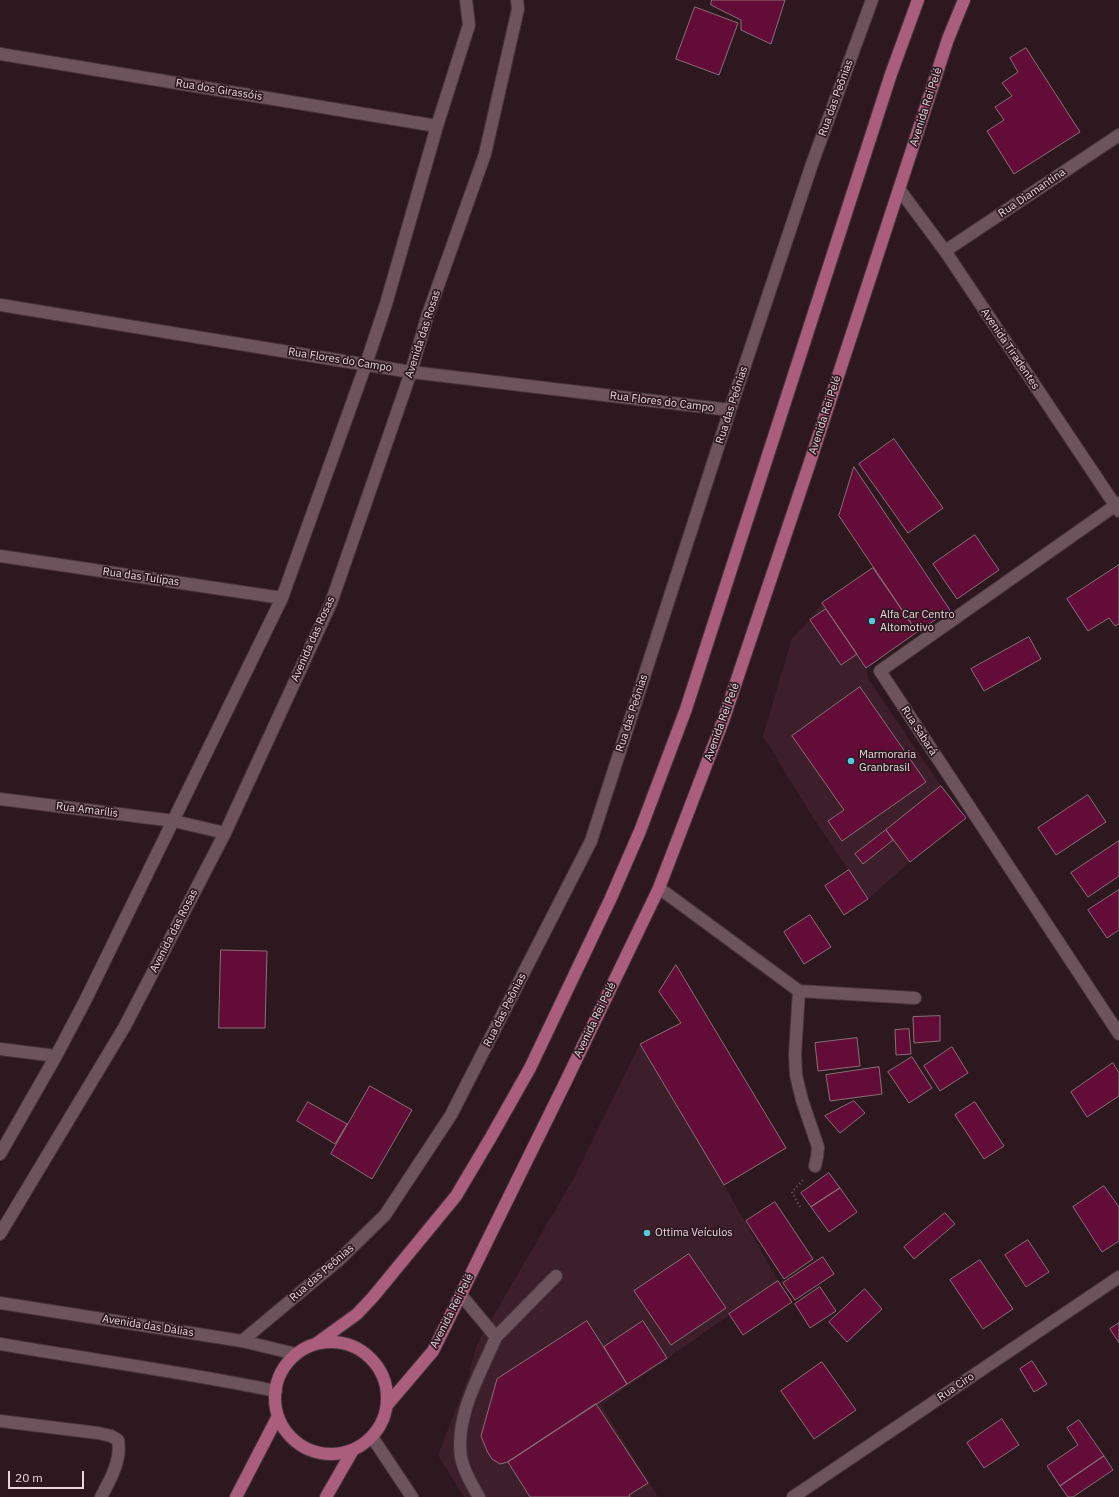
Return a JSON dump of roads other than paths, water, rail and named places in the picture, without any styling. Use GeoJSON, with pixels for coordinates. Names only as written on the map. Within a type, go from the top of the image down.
{"type":"FeatureCollection","features":[{"type":"Feature","properties":{"kind":"main road"},"geometry":{"type":"LineString","coordinates":[[317,1343],[335,1341],[353,1345],[368,1354],[380,1368],[387,1386],[388,1404],[380,1427],[366,1442],[353,1450],[338,1454],[323,1454],[308,1449],[296,1441],[285,1430],[278,1416],[275,1401],[277,1381],[282,1370],[300,1350],[317,1343],[357,1314],[373,1297],[456,1196],[491,1138],[530,1068],[610,900],[640,831],[686,709],[889,81],[918,0]]}},
{"type":"Feature","properties":{"kind":"main road","name":"Avenida Rei Pelé"},"geometry":{"type":"LineString","coordinates":[[388,1404],[432,1351],[659,888],[723,721],[807,472],[948,39],[964,0]]}},
{"type":"Feature","properties":{"kind":"main road"},"geometry":{"type":"LineString","coordinates":[[236,1497],[278,1416]]}},
{"type":"Feature","properties":{"kind":"main road"},"geometry":{"type":"LineString","coordinates":[[326,1497],[353,1450]]}},
{"type":"Feature","properties":{"kind":"street"},"geometry":{"type":"LineString","coordinates":[[0,1154],[86,1001],[282,598],[386,304],[437,126],[469,25],[466,0]]}},
{"type":"Feature","properties":{"kind":"street","name":"Avenida das Rosas"},"geometry":{"type":"LineString","coordinates":[[0,1234],[125,1026],[225,833],[331,603],[411,372],[428,314],[485,154],[518,9],[517,0]]}},
{"type":"Feature","properties":{"kind":"street","name":"Rua das Peônias"},"geometry":{"type":"LineString","coordinates":[[242,1341],[339,1260],[385,1215],[452,1115],[591,841],[730,410],[813,161],[872,0]]}},
{"type":"Feature","properties":{"kind":"street","name":"Rua dos Girassóis"},"geometry":{"type":"LineString","coordinates":[[0,54],[437,126]]}},
{"type":"Feature","properties":{"kind":"street","name":"Rua Diamantina"},"geometry":{"type":"LineString","coordinates":[[945,251],[1119,135]]}},
{"type":"Feature","properties":{"kind":"street","name":"Avenida Tiradentes"},"geometry":{"type":"LineString","coordinates":[[899,189],[945,251],[1118,506]]}},
{"type":"Feature","properties":{"kind":"street","name":"Rua Flores do Campo"},"geometry":{"type":"LineString","coordinates":[[0,305],[411,372],[730,410]]}},
{"type":"Feature","properties":{"kind":"street","name":"Rua Sabará"},"geometry":{"type":"LineString","coordinates":[[1118,506],[880,671],[1119,1034]]}},
{"type":"Feature","properties":{"kind":"street","name":"Rua das Tulipas"},"geometry":{"type":"LineString","coordinates":[[0,556],[282,598]]}},
{"type":"Feature","properties":{"kind":"street","name":"Rua Amarílis"},"geometry":{"type":"LineString","coordinates":[[0,799],[174,821],[225,833]]}},
{"type":"Feature","properties":{"kind":"street"},"geometry":{"type":"LineString","coordinates":[[659,888],[799,991],[915,998]]}},
{"type":"Feature","properties":{"kind":"street"},"geometry":{"type":"LineString","coordinates":[[799,991],[795,1054],[796,1076],[802,1100],[818,1147],[815,1166]]}},
{"type":"Feature","properties":{"kind":"street"},"geometry":{"type":"LineString","coordinates":[[0,1049],[56,1056]]}},
{"type":"Feature","properties":{"kind":"street"},"geometry":{"type":"LineString","coordinates":[[479,1497],[472,1486],[461,1459],[461,1431],[465,1408],[496,1337],[556,1276]]}},
{"type":"Feature","properties":{"kind":"street","name":"Rua Ciro"},"geometry":{"type":"LineString","coordinates":[[793,1497],[1119,1277]]}},
{"type":"Feature","properties":{"kind":"street"},"geometry":{"type":"LineString","coordinates":[[460,1295],[496,1337]]}},
{"type":"Feature","properties":{"kind":"street","name":"Avenida das Dálias"},"geometry":{"type":"LineString","coordinates":[[0,1303],[242,1341],[296,1354]]}},
{"type":"Feature","properties":{"kind":"street"},"geometry":{"type":"LineString","coordinates":[[0,1344],[98,1361],[210,1377],[276,1391]]}},
{"type":"Feature","properties":{"kind":"street"},"geometry":{"type":"LineString","coordinates":[[0,1421],[98,1433],[111,1436],[118,1440],[120,1448],[117,1463],[100,1497]]}},
{"type":"Feature","properties":{"kind":"street"},"geometry":{"type":"LineString","coordinates":[[372,1437],[412,1497]]}},
{"type":"Feature","properties":{"kind":"place","name":"Alfa Car Centro Altomotivo"},"geometry":{"type":"Point","coordinates":[872,621]}},
{"type":"Feature","properties":{"kind":"place","name":"Marmoraria Granbrasil"},"geometry":{"type":"Point","coordinates":[851,761]}},
{"type":"Feature","properties":{"kind":"place","name":"Ottima Veículos"},"geometry":{"type":"Point","coordinates":[647,1233]}}]}
